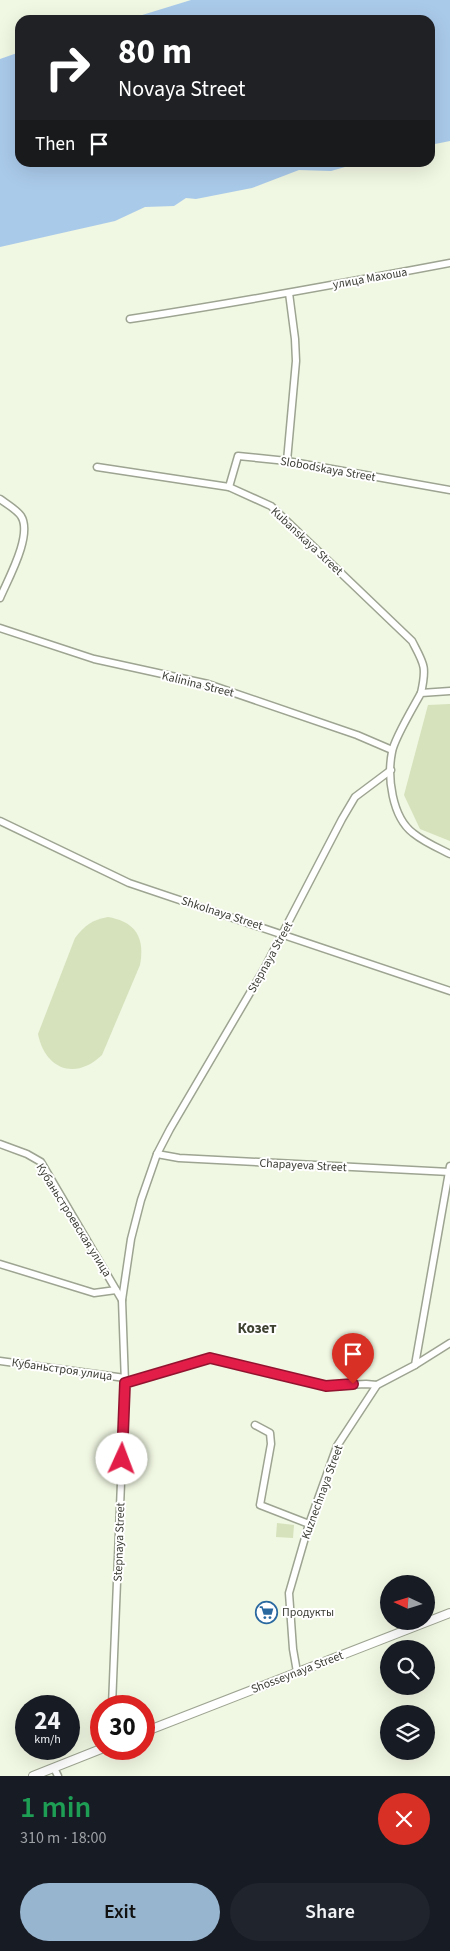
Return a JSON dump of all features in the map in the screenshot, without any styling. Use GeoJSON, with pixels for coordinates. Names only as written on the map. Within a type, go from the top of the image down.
{"type":"FeatureCollection","features":[{"type":"Feature","properties":{"kind":"street","name":"улица Махоша"},"geometry":{"type":"LineString","coordinates":[[130,319],[289,293],[450,263]]}},
{"type":"Feature","properties":{"kind":"street"},"geometry":{"type":"LineString","coordinates":[[287,461],[296,361],[289,293]]}},
{"type":"Feature","properties":{"kind":"street","name":"Slobodskaya Street"},"geometry":{"type":"LineString","coordinates":[[229,487],[238,456],[287,461],[450,490]]}},
{"type":"Feature","properties":{"kind":"street","name":"Kubanskaya Street"},"geometry":{"type":"LineString","coordinates":[[97,467],[229,487],[271,506],[412,641],[424,664],[425,673],[421,693],[392,750]]}},
{"type":"Feature","properties":{"kind":"street"},"geometry":{"type":"LineString","coordinates":[[0,499],[20,515],[25,525],[24,539],[0,598]]}},
{"type":"Feature","properties":{"kind":"street","name":"Kalinina Street"},"geometry":{"type":"LineString","coordinates":[[0,628],[94,659],[208,684],[392,750]]}},
{"type":"Feature","properties":{"kind":"street"},"geometry":{"type":"LineString","coordinates":[[421,693],[450,691]]}},
{"type":"Feature","properties":{"kind":"street"},"geometry":{"type":"LineString","coordinates":[[392,750],[391,770],[394,806],[402,820],[413,833],[450,854]]}},
{"type":"Feature","properties":{"kind":"street","name":"Stepnaya Street"},"geometry":{"type":"LineString","coordinates":[[112,1695],[125,1380],[122,1300],[131,1239],[141,1200],[157,1154],[283,933],[342,819],[355,797],[391,770]]}},
{"type":"Feature","properties":{"kind":"street","name":"Shkolnaya Street"},"geometry":{"type":"LineString","coordinates":[[0,821],[129,883],[283,933],[450,991]]}},
{"type":"Feature","properties":{"kind":"street","name":"Кубаньстроевская улица"},"geometry":{"type":"LineString","coordinates":[[0,1144],[27,1154],[41,1162],[122,1300]]}},
{"type":"Feature","properties":{"kind":"street","name":"Chapayeva Street"},"geometry":{"type":"LineString","coordinates":[[157,1154],[179,1158],[450,1170]]}},
{"type":"Feature","properties":{"kind":"street"},"geometry":{"type":"LineString","coordinates":[[415,1365],[450,1170]]}},
{"type":"Feature","properties":{"kind":"street","name":"Кубаньстроевская улица"},"geometry":{"type":"LineString","coordinates":[[0,1264],[94,1294],[116,1290]]}},
{"type":"Feature","properties":{"kind":"street","name":"Kuznechnaya Street"},"geometry":{"type":"LineString","coordinates":[[297,1672],[293,1649],[290,1593],[309,1524],[337,1446],[377,1385],[450,1344]]}},
{"type":"Feature","properties":{"kind":"street"},"geometry":{"type":"LineString","coordinates":[[125,1380],[210,1358],[326,1386],[377,1385]]}},
{"type":"Feature","properties":{"kind":"street","name":"Кубаньстроя улица"},"geometry":{"type":"LineString","coordinates":[[0,1361],[125,1380]]}},
{"type":"Feature","properties":{"kind":"street"},"geometry":{"type":"LineString","coordinates":[[256,1425],[270,1433],[271,1444],[260,1505],[309,1524]]}},
{"type":"Feature","properties":{"kind":"street","name":"Shosseynaya Street"},"geometry":{"type":"LineString","coordinates":[[155,1728],[450,1613]]}},
{"type":"Feature","properties":{"kind":"street"},"geometry":{"type":"LineString","coordinates":[[33,1776],[90,1753]]}},
{"type":"Feature","properties":{"kind":"street"},"geometry":{"type":"LineString","coordinates":[[54,1768],[58,1776]]}},
{"type":"Feature","properties":{"kind":"green space"},"geometry":{"type":"Polygon","coordinates":[[[450,704],[450,841],[420,829],[404,795],[428,705],[450,704]]]}},
{"type":"Feature","properties":{"kind":"green space"},"geometry":{"type":"Polygon","coordinates":[[[108,917],[126,923],[136,933],[141,947],[140,965],[102,1055],[82,1068],[62,1067],[54,1063],[47,1056],[38,1034],[75,938],[89,924],[108,917]]]}},
{"type":"Feature","properties":{"kind":"green space"},"geometry":{"type":"Polygon","coordinates":[[[277,1523],[294,1525],[293,1538],[276,1537],[277,1523]]]}},
{"type":"Feature","properties":{"kind":"water"},"geometry":{"type":"Polygon","coordinates":[[[191,0],[450,0],[450,141],[435,144],[435,15],[142,15],[191,0]]]}},
{"type":"Feature","properties":{"kind":"water"},"geometry":{"type":"Polygon","coordinates":[[[15,54],[15,167],[345,167],[331,171],[299,170],[252,188],[196,199],[186,198],[174,206],[145,207],[115,221],[0,247],[0,59],[15,54]]]}},
{"type":"Feature","properties":{"kind":"place","name":"Продукты"},"geometry":{"type":"Point","coordinates":[266,1612]}},
{"type":"Feature","properties":{"kind":"district","name":"Козет"},"geometry":{"type":"Point","coordinates":[257,1328]}},
{"type":"Feature","properties":{"kind":"route"},"geometry":{"type":"LineString","coordinates":[[122,1459],[125,1383],[142,1377],[210,1358],[246,1365],[326,1386],[353,1384]]}}]}
